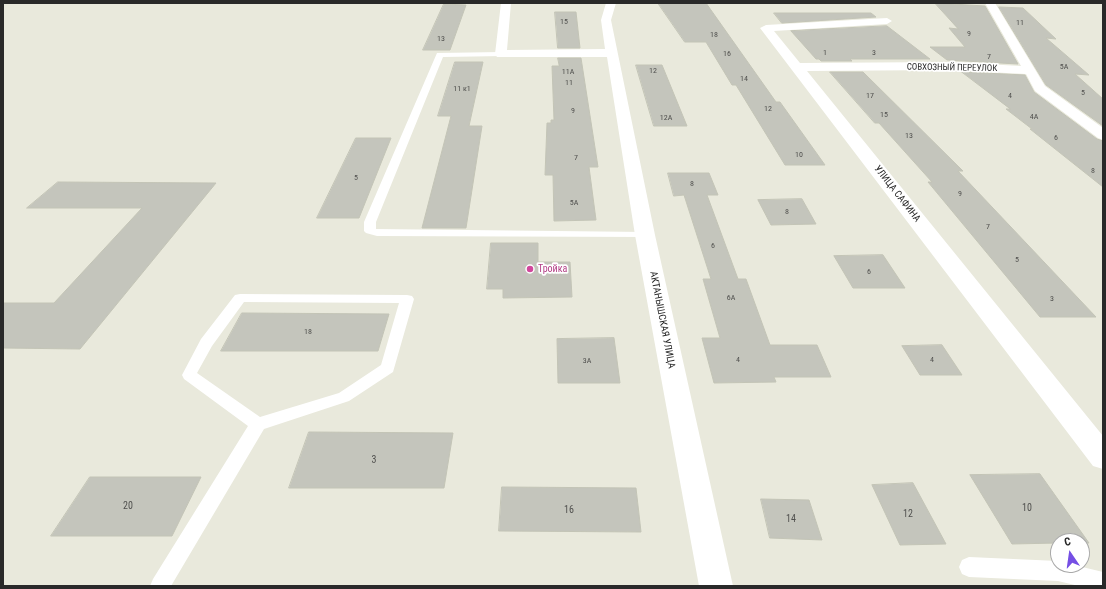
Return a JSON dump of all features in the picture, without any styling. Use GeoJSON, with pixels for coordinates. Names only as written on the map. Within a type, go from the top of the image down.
{"type":"FeatureCollection","features":[{"type":"Feature","properties":{"kind":"street"},"geometry":{"type":"LineString","coordinates":[[506,3],[501,54],[613,53]]}},
{"type":"Feature","properties":{"kind":"street","name":"АКТАНЫШСКАЯ УЛИЦА"},"geometry":{"type":"LineString","coordinates":[[611,3],[612,5],[606,20],[645,235],[716,586]]}},
{"type":"Feature","properties":{"kind":"street"},"geometry":{"type":"LineString","coordinates":[[990,3],[1040,88],[1103,135]]}},
{"type":"Feature","properties":{"kind":"street","name":"УЛИЦА САФИНА"},"geometry":{"type":"LineString","coordinates":[[887,21],[766,28],[1103,456]]}},
{"type":"Feature","properties":{"kind":"street","name":"СОВХОЗНЫЙ ПЕРЕУЛОК"},"geometry":{"type":"LineString","coordinates":[[796,67],[948,66],[1030,70]]}},
{"type":"Feature","properties":{"kind":"lane"},"geometry":{"type":"LineString","coordinates":[[501,54],[440,55],[370,222],[370,231],[377,233],[645,235]]}},
{"type":"Feature","properties":{"kind":"lane"},"geometry":{"type":"LineString","coordinates":[[160,586],[258,424],[344,397],[388,368],[407,300],[240,298],[206,343],[189,375],[258,424]]}},
{"type":"Feature","properties":{"kind":"lane"},"geometry":{"type":"LineString","coordinates":[[969,567],[1058,571],[1103,582]]}},
{"type":"Feature","properties":{"kind":"building"},"geometry":{"type":"Polygon","coordinates":[[[658,3],[706,3],[776,102],[780,102],[825,165],[785,165],[736,85],[732,85],[706,42],[685,42],[658,3]]]}},
{"type":"Feature","properties":{"kind":"building"},"geometry":{"type":"Polygon","coordinates":[[[935,3],[985,6],[1018,64],[947,60],[930,47],[965,47],[949,28],[958,29],[935,3]]]}},
{"type":"Feature","properties":{"kind":"building"},"geometry":{"type":"Polygon","coordinates":[[[444,4],[466,5],[450,50],[423,50],[444,4]]]}},
{"type":"Feature","properties":{"kind":"building"},"geometry":{"type":"Polygon","coordinates":[[[999,7],[1023,8],[1056,39],[1046,38],[1089,75],[1075,74],[1103,99],[1103,126],[1046,85],[999,7]]]}},
{"type":"Feature","properties":{"kind":"building"},"geometry":{"type":"Polygon","coordinates":[[[555,12],[576,12],[580,48],[558,48],[555,12]]]}},
{"type":"Feature","properties":{"kind":"building"},"geometry":{"type":"Polygon","coordinates":[[[774,13],[871,13],[876,17],[782,23],[774,13]]]}},
{"type":"Feature","properties":{"kind":"building"},"geometry":{"type":"Polygon","coordinates":[[[887,26],[930,59],[850,59],[852,61],[821,61],[816,59],[791,31],[887,26]]]}},
{"type":"Feature","properties":{"kind":"building"},"geometry":{"type":"Polygon","coordinates":[[[558,58],[581,58],[598,167],[589,167],[596,220],[554,221],[553,175],[545,175],[547,123],[551,123],[551,120],[554,120],[552,66],[559,66],[558,58]]]}},
{"type":"Feature","properties":{"kind":"building"},"geometry":{"type":"Polygon","coordinates":[[[455,62],[483,62],[469,126],[482,126],[466,228],[422,228],[451,116],[438,116],[455,62]]]}},
{"type":"Feature","properties":{"kind":"building"},"geometry":{"type":"Polygon","coordinates":[[[636,65],[662,65],[687,126],[654,126],[636,65]]]}},
{"type":"Feature","properties":{"kind":"building"},"geometry":{"type":"Polygon","coordinates":[[[830,72],[863,72],[963,171],[958,171],[1096,317],[1040,317],[928,182],[932,182],[879,123],[875,123],[830,72]]]}},
{"type":"Feature","properties":{"kind":"building"},"geometry":{"type":"Polygon","coordinates":[[[962,72],[1025,75],[1034,92],[1097,139],[1103,141],[1103,187],[1006,109],[1010,109],[962,72]]]}},
{"type":"Feature","properties":{"kind":"building"},"geometry":{"type":"Polygon","coordinates":[[[356,138],[391,138],[359,218],[317,218],[356,138]]]}},
{"type":"Feature","properties":{"kind":"building"},"geometry":{"type":"Polygon","coordinates":[[[668,173],[709,173],[718,195],[707,195],[738,279],[746,279],[770,345],[817,345],[831,377],[774,377],[776,382],[714,383],[702,338],[720,338],[703,279],[711,279],[684,195],[674,196],[668,173]]]}},
{"type":"Feature","properties":{"kind":"building"},"geometry":{"type":"Polygon","coordinates":[[[58,182],[216,183],[80,349],[3,348],[3,303],[54,303],[142,208],[27,208],[58,182]]]}},
{"type":"Feature","properties":{"kind":"building"},"geometry":{"type":"Polygon","coordinates":[[[802,199],[816,224],[771,225],[758,200],[802,199]]]}},
{"type":"Feature","properties":{"kind":"building","name":"Тройка"},"geometry":{"type":"Polygon","coordinates":[[[491,243],[538,243],[538,262],[570,262],[572,297],[503,298],[503,289],[487,289],[491,243]]]}},
{"type":"Feature","properties":{"kind":"building"},"geometry":{"type":"Polygon","coordinates":[[[883,255],[905,288],[853,288],[834,256],[883,255]]]}},
{"type":"Feature","properties":{"kind":"building"},"geometry":{"type":"Polygon","coordinates":[[[242,313],[389,314],[378,351],[221,351],[242,313]]]}},
{"type":"Feature","properties":{"kind":"building"},"geometry":{"type":"Polygon","coordinates":[[[614,338],[620,383],[558,383],[557,339],[614,338]]]}},
{"type":"Feature","properties":{"kind":"building"},"geometry":{"type":"Polygon","coordinates":[[[942,345],[962,375],[920,375],[902,346],[942,345]]]}},
{"type":"Feature","properties":{"kind":"building"},"geometry":{"type":"Polygon","coordinates":[[[309,432],[453,433],[444,488],[289,488],[309,432]]]}},
{"type":"Feature","properties":{"kind":"building"},"geometry":{"type":"Polygon","coordinates":[[[1040,474],[1082,533],[1050,533],[1050,543],[1012,544],[970,475],[1040,474]]]}},
{"type":"Feature","properties":{"kind":"building"},"geometry":{"type":"Polygon","coordinates":[[[90,477],[201,477],[172,536],[51,536],[90,477]]]}},
{"type":"Feature","properties":{"kind":"building"},"geometry":{"type":"Polygon","coordinates":[[[913,483],[946,544],[900,545],[872,485],[913,483]]]}},
{"type":"Feature","properties":{"kind":"building"},"geometry":{"type":"Polygon","coordinates":[[[502,487],[636,488],[641,532],[499,531],[502,487]]]}},
{"type":"Feature","properties":{"kind":"building"},"geometry":{"type":"Polygon","coordinates":[[[761,499],[809,500],[822,540],[770,538],[761,499]]]}},
{"type":"Feature","properties":{"kind":"place","name":"Тройка"},"geometry":{"type":"Point","coordinates":[530,269]}}]}
